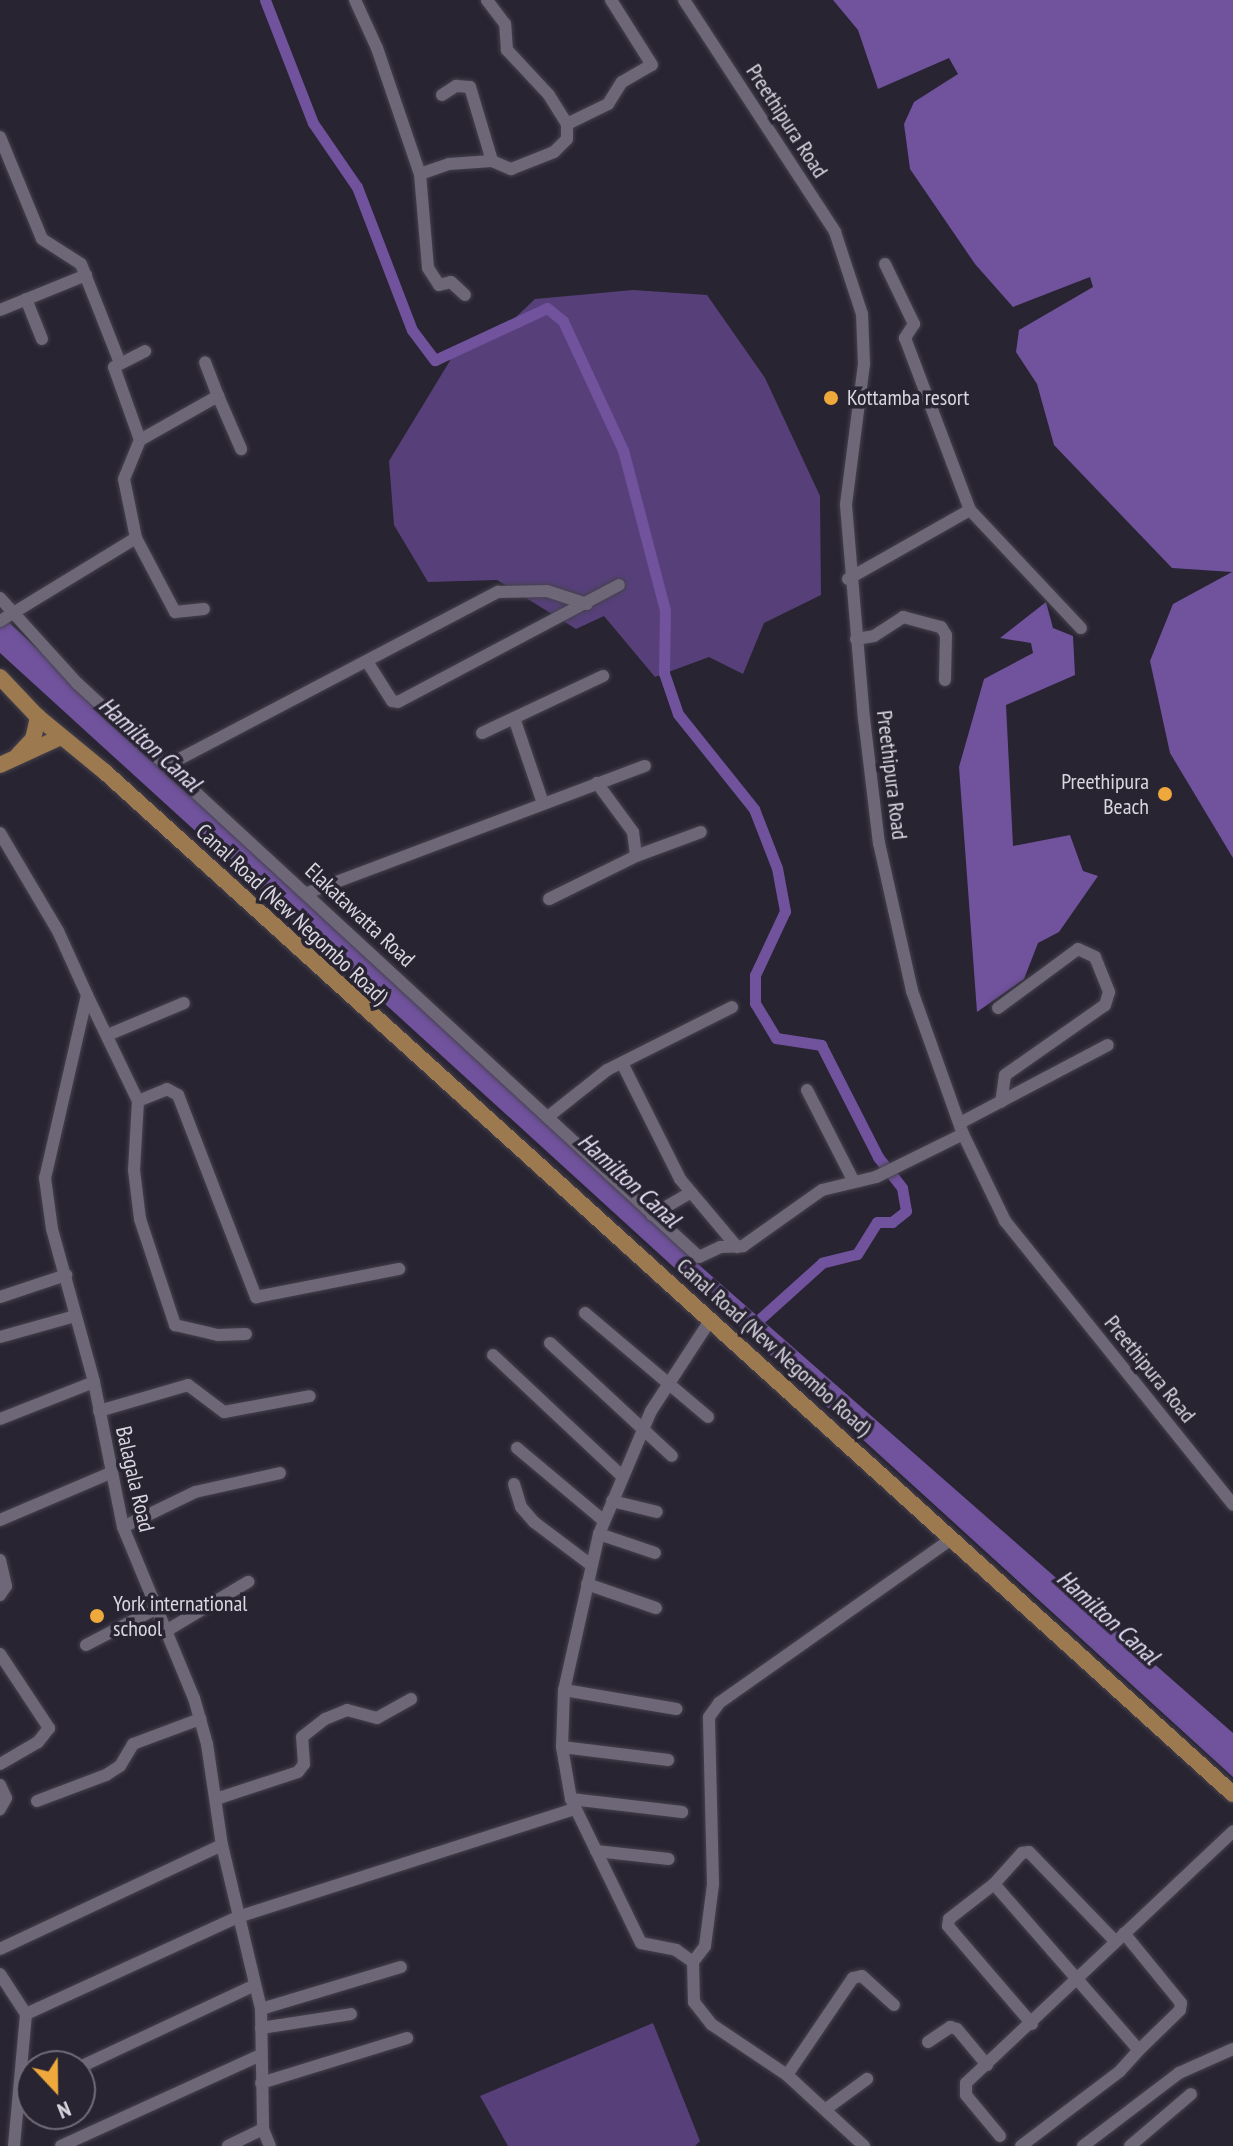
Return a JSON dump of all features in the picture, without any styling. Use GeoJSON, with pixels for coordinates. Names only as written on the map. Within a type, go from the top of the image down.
{"type":"FeatureCollection","features":[{"type":"Feature","properties":{"kind":"main road","name":"Canal Road (New Negombo Road)"},"geometry":{"type":"LineString","coordinates":[[0,677],[38,717],[711,1319],[1233,1794]]}},
{"type":"Feature","properties":{"kind":"main road"},"geometry":{"type":"LineString","coordinates":[[7,762],[33,739],[38,717]]}},
{"type":"Feature","properties":{"kind":"main road"},"geometry":{"type":"LineString","coordinates":[[7,762],[61,737]]}},
{"type":"Feature","properties":{"kind":"street"},"geometry":{"type":"LineString","coordinates":[[355,0],[377,48],[420,174],[428,268],[439,285],[451,282],[465,295]]}},
{"type":"Feature","properties":{"kind":"street"},"geometry":{"type":"LineString","coordinates":[[420,174],[449,164],[492,161],[511,169],[554,152],[567,139],[567,124],[549,95],[507,50],[505,24],[487,0]]}},
{"type":"Feature","properties":{"kind":"street"},"geometry":{"type":"LineString","coordinates":[[567,124],[608,104],[622,82],[652,65],[611,0]]}},
{"type":"Feature","properties":{"kind":"street","name":"Preethipura Road"},"geometry":{"type":"LineString","coordinates":[[684,0],[835,232],[853,278],[865,337],[846,505],[848,579],[879,843],[912,991],[962,1129],[1005,1221],[1233,1505]]}},
{"type":"Feature","properties":{"kind":"street"},"geometry":{"type":"LineString","coordinates":[[442,95],[456,86],[470,87],[492,161]]}},
{"type":"Feature","properties":{"kind":"street"},"geometry":{"type":"LineString","coordinates":[[0,137],[42,239],[81,264],[120,363]]}},
{"type":"Feature","properties":{"kind":"street"},"geometry":{"type":"LineString","coordinates":[[885,264],[914,324],[905,338],[970,510],[1081,628]]}},
{"type":"Feature","properties":{"kind":"street"},"geometry":{"type":"LineString","coordinates":[[0,310],[86,275]]}},
{"type":"Feature","properties":{"kind":"street"},"geometry":{"type":"LineString","coordinates":[[26,299],[42,339]]}},
{"type":"Feature","properties":{"kind":"street"},"geometry":{"type":"LineString","coordinates":[[140,440],[114,367],[145,351]]}},
{"type":"Feature","properties":{"kind":"street"},"geometry":{"type":"LineString","coordinates":[[205,362],[241,449]]}},
{"type":"Feature","properties":{"kind":"street"},"geometry":{"type":"LineString","coordinates":[[204,609],[175,612],[136,538],[124,479],[140,440],[218,396]]}},
{"type":"Feature","properties":{"kind":"street"},"geometry":{"type":"LineString","coordinates":[[848,579],[970,510]]}},
{"type":"Feature","properties":{"kind":"street"},"geometry":{"type":"LineString","coordinates":[[6,617],[136,538]]}},
{"type":"Feature","properties":{"kind":"street"},"geometry":{"type":"LineString","coordinates":[[368,663],[392,701],[398,702],[619,585]]}},
{"type":"Feature","properties":{"kind":"street"},"geometry":{"type":"LineString","coordinates":[[168,765],[368,663],[498,592],[547,591],[587,604]]}},
{"type":"Feature","properties":{"kind":"street","name":"Elakatawatta Road"},"geometry":{"type":"LineString","coordinates":[[0,598],[6,617],[699,1257],[720,1247],[737,1247]]}},
{"type":"Feature","properties":{"kind":"street"},"geometry":{"type":"LineString","coordinates":[[856,639],[874,636],[903,617],[941,627],[946,635],[945,680]]}},
{"type":"Feature","properties":{"kind":"street"},"geometry":{"type":"LineString","coordinates":[[482,733],[603,676]]}},
{"type":"Feature","properties":{"kind":"street"},"geometry":{"type":"LineString","coordinates":[[514,718],[543,803]]}},
{"type":"Feature","properties":{"kind":"street"},"geometry":{"type":"LineString","coordinates":[[307,893],[645,766]]}},
{"type":"Feature","properties":{"kind":"street"},"geometry":{"type":"LineString","coordinates":[[597,783],[633,832],[636,856]]}},
{"type":"Feature","properties":{"kind":"street"},"geometry":{"type":"LineString","coordinates":[[549,899],[636,856],[701,832]]}},
{"type":"Feature","properties":{"kind":"street"},"geometry":{"type":"LineString","coordinates":[[0,833],[58,931],[87,995],[110,1034],[138,1101],[134,1170],[140,1219],[175,1325],[218,1335],[246,1334]]}},
{"type":"Feature","properties":{"kind":"street"},"geometry":{"type":"LineString","coordinates":[[998,1008],[1078,949],[1095,957],[1109,992],[1105,1005],[1005,1075],[1001,1102]]}},
{"type":"Feature","properties":{"kind":"street","name":"Balagala Road"},"geometry":{"type":"LineString","coordinates":[[87,995],[45,1178],[75,1316],[94,1382],[123,1527],[200,1719],[222,1845],[261,2009],[263,2129],[270,2146]]}},
{"type":"Feature","properties":{"kind":"street"},"geometry":{"type":"LineString","coordinates":[[110,1034],[184,1003]]}},
{"type":"Feature","properties":{"kind":"street"},"geometry":{"type":"LineString","coordinates":[[549,1116],[622,1063],[732,1007]]}},
{"type":"Feature","properties":{"kind":"street"},"geometry":{"type":"LineString","coordinates":[[622,1063],[690,1193],[737,1247],[795,1205],[822,1190],[876,1177],[962,1129],[1001,1102],[1108,1045]]}},
{"type":"Feature","properties":{"kind":"street"},"geometry":{"type":"LineString","coordinates":[[138,1101],[167,1089],[178,1095],[256,1297],[399,1269]]}},
{"type":"Feature","properties":{"kind":"street"},"geometry":{"type":"LineString","coordinates":[[807,1090],[854,1182]]}},
{"type":"Feature","properties":{"kind":"street"},"geometry":{"type":"LineString","coordinates":[[652,1215],[690,1193]]}},
{"type":"Feature","properties":{"kind":"street"},"geometry":{"type":"LineString","coordinates":[[0,1297],[66,1275]]}},
{"type":"Feature","properties":{"kind":"street"},"geometry":{"type":"LineString","coordinates":[[585,1313],[708,1417]]}},
{"type":"Feature","properties":{"kind":"street"},"geometry":{"type":"LineString","coordinates":[[0,1337],[75,1316]]}},
{"type":"Feature","properties":{"kind":"street"},"geometry":{"type":"LineString","coordinates":[[693,1962],[676,1950],[641,1943],[572,1804],[562,1747],[564,1690],[601,1528],[622,1476],[667,1385],[711,1319]]}},
{"type":"Feature","properties":{"kind":"street"},"geometry":{"type":"LineString","coordinates":[[550,1343],[672,1456]]}},
{"type":"Feature","properties":{"kind":"street"},"geometry":{"type":"LineString","coordinates":[[493,1355],[622,1476]]}},
{"type":"Feature","properties":{"kind":"street"},"geometry":{"type":"LineString","coordinates":[[0,1419],[94,1382]]}},
{"type":"Feature","properties":{"kind":"street"},"geometry":{"type":"LineString","coordinates":[[99,1411],[188,1385],[224,1412],[310,1396]]}},
{"type":"Feature","properties":{"kind":"street"},"geometry":{"type":"LineString","coordinates":[[517,1448],[601,1528],[655,1553]]}},
{"type":"Feature","properties":{"kind":"street"},"geometry":{"type":"LineString","coordinates":[[0,1520],[110,1473]]}},
{"type":"Feature","properties":{"kind":"street"},"geometry":{"type":"LineString","coordinates":[[123,1527],[195,1492],[280,1473]]}},
{"type":"Feature","properties":{"kind":"street"},"geometry":{"type":"LineString","coordinates":[[514,1484],[521,1507],[534,1522],[591,1565]]}},
{"type":"Feature","properties":{"kind":"street"},"geometry":{"type":"LineString","coordinates":[[612,1501],[657,1512]]}},
{"type":"Feature","properties":{"kind":"street"},"geometry":{"type":"LineString","coordinates":[[864,2146],[787,2075],[711,2024],[694,2002],[693,1962],[705,1946],[713,1884],[709,1717],[719,1703],[953,1538]]}},
{"type":"Feature","properties":{"kind":"street"},"geometry":{"type":"LineString","coordinates":[[0,1560],[6,1586],[0,1595]]}},
{"type":"Feature","properties":{"kind":"street"},"geometry":{"type":"LineString","coordinates":[[166,1631],[248,1582]]}},
{"type":"Feature","properties":{"kind":"street"},"geometry":{"type":"LineString","coordinates":[[587,1584],[656,1608]]}},
{"type":"Feature","properties":{"kind":"street"},"geometry":{"type":"LineString","coordinates":[[86,1645],[157,1608]]}},
{"type":"Feature","properties":{"kind":"street"},"geometry":{"type":"LineString","coordinates":[[0,1654],[49,1728],[38,1742],[0,1764]]}},
{"type":"Feature","properties":{"kind":"street"},"geometry":{"type":"LineString","coordinates":[[564,1690],[676,1709]]}},
{"type":"Feature","properties":{"kind":"street"},"geometry":{"type":"LineString","coordinates":[[216,1799],[298,1772],[304,1764],[302,1737],[325,1719],[347,1710],[377,1718],[411,1699]]}},
{"type":"Feature","properties":{"kind":"street"},"geometry":{"type":"LineString","coordinates":[[37,1801],[106,1775],[120,1766],[133,1744],[200,1719]]}},
{"type":"Feature","properties":{"kind":"street"},"geometry":{"type":"LineString","coordinates":[[562,1747],[668,1760]]}},
{"type":"Feature","properties":{"kind":"street"},"geometry":{"type":"LineString","coordinates":[[0,1785],[6,1798],[0,1809]]}},
{"type":"Feature","properties":{"kind":"street"},"geometry":{"type":"LineString","coordinates":[[26,2014],[238,1917],[572,1804],[682,1812]]}},
{"type":"Feature","properties":{"kind":"street"},"geometry":{"type":"LineString","coordinates":[[1000,2136],[964,2090],[1233,1831]]}},
{"type":"Feature","properties":{"kind":"street"},"geometry":{"type":"LineString","coordinates":[[0,1949],[222,1845]]}},
{"type":"Feature","properties":{"kind":"street"},"geometry":{"type":"LineString","coordinates":[[596,1851],[669,1859]]}},
{"type":"Feature","properties":{"kind":"street"},"geometry":{"type":"LineString","coordinates":[[1021,2146],[1120,2071],[1180,2010],[1181,2003],[1120,1937],[1029,1852],[1022,1853],[994,1884],[949,1919],[948,1926],[1032,2024]]}},
{"type":"Feature","properties":{"kind":"street"},"geometry":{"type":"LineString","coordinates":[[994,1884],[1139,2050]]}},
{"type":"Feature","properties":{"kind":"street"},"geometry":{"type":"LineString","coordinates":[[261,2009],[401,1967]]}},
{"type":"Feature","properties":{"kind":"street"},"geometry":{"type":"LineString","coordinates":[[0,1974],[26,2014],[26,2050]]}},
{"type":"Feature","properties":{"kind":"street"},"geometry":{"type":"LineString","coordinates":[[787,2075],[853,1978],[862,1976],[894,2005]]}},
{"type":"Feature","properties":{"kind":"street"},"geometry":{"type":"LineString","coordinates":[[96,2060],[255,1985]]}},
{"type":"Feature","properties":{"kind":"street"},"geometry":{"type":"LineString","coordinates":[[261,2028],[351,2014]]}},
{"type":"Feature","properties":{"kind":"street"},"geometry":{"type":"LineString","coordinates":[[928,2042],[950,2027],[957,2029],[987,2065]]}},
{"type":"Feature","properties":{"kind":"street"},"geometry":{"type":"LineString","coordinates":[[261,2083],[407,2038]]}},
{"type":"Feature","properties":{"kind":"street"},"geometry":{"type":"LineString","coordinates":[[1083,2146],[1179,2073],[1233,2049]]}},
{"type":"Feature","properties":{"kind":"street"},"geometry":{"type":"LineString","coordinates":[[61,2146],[261,2055]]}},
{"type":"Feature","properties":{"kind":"street"},"geometry":{"type":"LineString","coordinates":[[826,2109],[867,2079]]}},
{"type":"Feature","properties":{"kind":"street"},"geometry":{"type":"LineString","coordinates":[[1130,2146],[1191,2094]]}},
{"type":"Feature","properties":{"kind":"street"},"geometry":{"type":"LineString","coordinates":[[228,2146],[263,2129]]}},
{"type":"Feature","properties":{"kind":"shaded area"},"geometry":{"type":"Polygon","coordinates":[[[833,0],[1233,0],[1233,858],[1170,753],[1150,661],[1173,604],[1232,572],[1172,568],[1054,445],[1037,384],[1016,352],[1019,330],[1093,287],[1090,277],[1013,307],[975,264],[910,169],[904,124],[914,102],[958,74],[949,58],[878,89],[858,30],[833,0]]]}},
{"type":"Feature","properties":{"kind":"shaded area"},"geometry":{"type":"Polygon","coordinates":[[[633,290],[707,295],[765,378],[820,496],[821,595],[764,623],[743,674],[709,657],[655,677],[604,616],[576,629],[497,580],[428,582],[394,525],[389,461],[451,359],[497,335],[535,299],[633,290]]]}},
{"type":"Feature","properties":{"kind":"shaded area"},"geometry":{"type":"Polygon","coordinates":[[[1046,602],[1053,628],[1073,636],[1075,675],[1006,705],[1013,846],[1070,835],[1083,871],[1098,876],[1059,932],[1038,943],[1024,979],[977,1012],[959,767],[984,679],[1033,653],[1031,643],[1000,638],[1046,602]]]}},
{"type":"Feature","properties":{"kind":"shaded area"},"geometry":{"type":"Polygon","coordinates":[[[0,614],[698,1264],[1233,1733],[1233,1777],[0,653],[0,614]]]}},
{"type":"Feature","properties":{"kind":"shaded area"},"geometry":{"type":"Polygon","coordinates":[[[653,2023],[700,2141],[695,2146],[508,2146],[480,2096],[653,2023]]]}},
{"type":"Feature","properties":{"kind":"waterway"},"geometry":{"type":"LineString","coordinates":[[265,0],[313,123],[357,187],[412,330],[435,360],[547,308],[563,321],[623,450],[665,610],[664,673],[678,714],[754,809],[777,868],[785,911],[755,975],[755,1003],[776,1038],[821,1045],[878,1157],[902,1188],[906,1211],[892,1222],[877,1222],[857,1254],[822,1263],[752,1326]]}},
{"type":"Feature","properties":{"kind":"place","name":"Kottamba resort"},"geometry":{"type":"Point","coordinates":[831,398]}},
{"type":"Feature","properties":{"kind":"place","name":"Preethipura Beach"},"geometry":{"type":"Point","coordinates":[1165,794]}},
{"type":"Feature","properties":{"kind":"place","name":"York international school"},"geometry":{"type":"Point","coordinates":[97,1616]}},
{"type":"Feature","properties":{"kind":"water label","name":"Hamilton Canal"},"geometry":{"type":"Point","coordinates":[150,744]}},
{"type":"Feature","properties":{"kind":"water label","name":"Hamilton Canal"},"geometry":{"type":"Point","coordinates":[629,1180]}},
{"type":"Feature","properties":{"kind":"water label","name":"Hamilton Canal"},"geometry":{"type":"Point","coordinates":[1108,1617]}}]}
